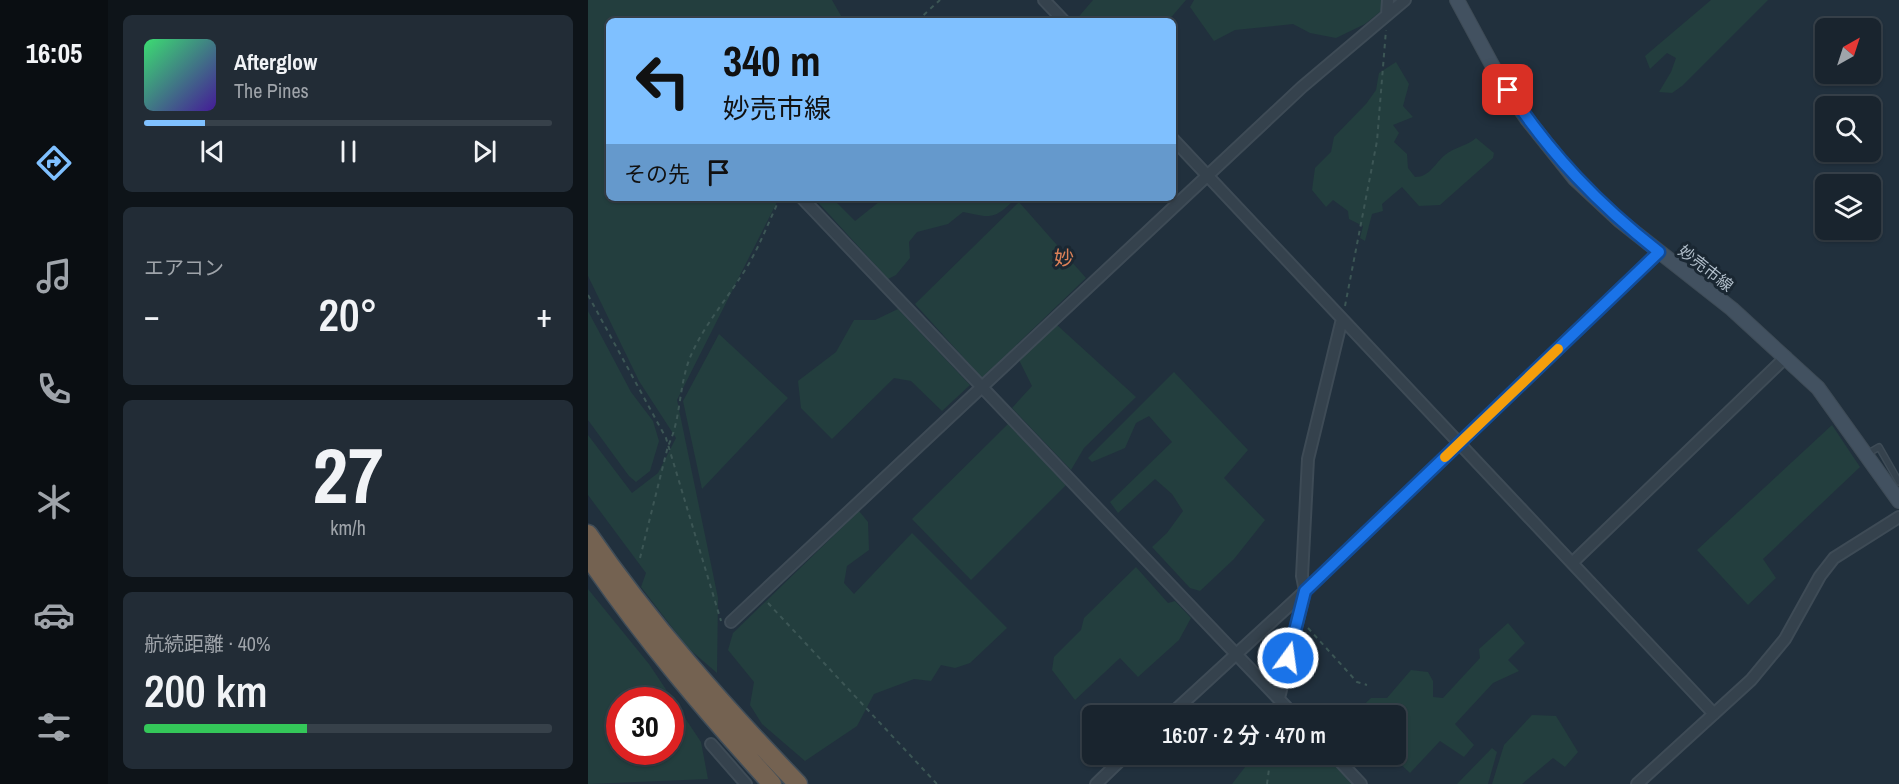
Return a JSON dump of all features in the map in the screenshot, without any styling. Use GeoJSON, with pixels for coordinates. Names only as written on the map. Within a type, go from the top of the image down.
{"type":"FeatureCollection","features":[{"type":"Feature","properties":{"kind":"highway"},"geometry":{"type":"LineString","coordinates":[[588,534],[619,579],[717,700],[798,784]]}},
{"type":"Feature","properties":{"kind":"highway"},"geometry":{"type":"LineString","coordinates":[[588,555],[611,590],[694,699],[772,784]]}},
{"type":"Feature","properties":{"kind":"main road","name":"妙売市線"},"geometry":{"type":"LineString","coordinates":[[1457,0],[1493,67],[1527,119],[1575,179],[1619,220],[1732,309],[1818,388],[1899,501]]}},
{"type":"Feature","properties":{"kind":"street"},"geometry":{"type":"LineString","coordinates":[[1044,0],[1061,18]]}},
{"type":"Feature","properties":{"kind":"street"},"geometry":{"type":"LineString","coordinates":[[1387,15],[1388,0]]}},
{"type":"Feature","properties":{"kind":"street"},"geometry":{"type":"LineString","coordinates":[[731,622],[1302,87],[1405,0]]}},
{"type":"Feature","properties":{"kind":"street"},"geometry":{"type":"LineString","coordinates":[[1176,142],[1714,714]]}},
{"type":"Feature","properties":{"kind":"street"},"geometry":{"type":"LineString","coordinates":[[805,201],[1285,705]]}},
{"type":"Feature","properties":{"kind":"street"},"geometry":{"type":"LineString","coordinates":[[1181,705],[1305,591],[1659,252]]}},
{"type":"Feature","properties":{"kind":"street"},"geometry":{"type":"LineString","coordinates":[[1278,698],[1305,591],[1302,576],[1308,459],[1342,319]]}},
{"type":"Feature","properties":{"kind":"street"},"geometry":{"type":"LineString","coordinates":[[1572,563],[1786,357]]}},
{"type":"Feature","properties":{"kind":"street"},"geometry":{"type":"LineString","coordinates":[[1637,784],[1751,680],[1785,639],[1820,576],[1834,558],[1887,522],[1899,517]]}},
{"type":"Feature","properties":{"kind":"street"},"geometry":{"type":"LineString","coordinates":[[711,744],[746,784]]}},
{"type":"Feature","properties":{"kind":"street"},"geometry":{"type":"LineString","coordinates":[[1096,784],[1116,765]]}},
{"type":"Feature","properties":{"kind":"street"},"geometry":{"type":"LineString","coordinates":[[1343,765],[1361,784]]}},
{"type":"Feature","properties":{"kind":"lane"},"geometry":{"type":"LineString","coordinates":[[1866,455],[1879,447],[1899,482]]}},
{"type":"Feature","properties":{"kind":"path"},"geometry":{"type":"LineString","coordinates":[[920,18],[940,0]]}},
{"type":"Feature","properties":{"kind":"path"},"geometry":{"type":"LineString","coordinates":[[1342,319],[1377,141],[1387,15]]}},
{"type":"Feature","properties":{"kind":"path"},"geometry":{"type":"LineString","coordinates":[[640,558],[668,446],[674,434],[690,357],[697,341],[751,260],[779,201]]}},
{"type":"Feature","properties":{"kind":"path"},"geometry":{"type":"LineString","coordinates":[[588,295],[634,383],[658,421],[668,446],[723,628],[731,622]]}},
{"type":"Feature","properties":{"kind":"path"},"geometry":{"type":"LineString","coordinates":[[760,594],[937,784]]}},
{"type":"Feature","properties":{"kind":"path"},"geometry":{"type":"LineString","coordinates":[[1298,618],[1357,682],[1367,685]]}},
{"type":"Feature","properties":{"kind":"path"},"geometry":{"type":"LineString","coordinates":[[1268,784],[1270,765]]}},
{"type":"Feature","properties":{"kind":"green space"},"geometry":{"type":"Polygon","coordinates":[[[588,0],[832,0],[842,18],[606,18],[606,201],[777,201],[677,400],[718,598],[717,673],[688,648],[641,587],[646,573],[588,495],[588,435],[632,493],[658,473],[676,438],[639,381],[588,276],[588,0]]]}},
{"type":"Feature","properties":{"kind":"green space"},"geometry":{"type":"Polygon","coordinates":[[[1093,0],[1186,0],[1171,18],[1161,16],[1159,18],[1078,18],[1093,0]]]}},
{"type":"Feature","properties":{"kind":"green space"},"geometry":{"type":"Polygon","coordinates":[[[1194,0],[1395,0],[1365,24],[1336,38],[1310,33],[1293,24],[1235,30],[1214,41],[1190,7],[1194,0]]]}},
{"type":"Feature","properties":{"kind":"green space"},"geometry":{"type":"Polygon","coordinates":[[[1711,0],[1768,0],[1682,86],[1672,93],[1659,92],[1676,58],[1667,53],[1650,69],[1645,56],[1711,0]]]}},
{"type":"Feature","properties":{"kind":"green space"},"geometry":{"type":"Polygon","coordinates":[[[1396,62],[1409,84],[1403,106],[1413,117],[1393,125],[1399,133],[1394,142],[1407,154],[1408,168],[1415,177],[1425,175],[1445,155],[1476,138],[1494,153],[1493,158],[1440,205],[1419,206],[1402,187],[1382,204],[1383,211],[1372,214],[1365,241],[1360,238],[1363,226],[1349,219],[1348,211],[1333,200],[1326,207],[1312,190],[1315,168],[1331,152],[1334,137],[1366,104],[1376,90],[1379,73],[1396,62]]]}},
{"type":"Feature","properties":{"kind":"green space"},"geometry":{"type":"Polygon","coordinates":[[[817,201],[835,201],[855,221],[880,201],[1013,201],[992,216],[963,212],[948,224],[917,232],[909,242],[910,258],[896,275],[888,279],[817,201]]]}},
{"type":"Feature","properties":{"kind":"green space"},"geometry":{"type":"Polygon","coordinates":[[[1019,202],[1086,278],[982,378],[915,304],[1019,202]]]}},
{"type":"Feature","properties":{"kind":"green space"},"geometry":{"type":"Polygon","coordinates":[[[898,309],[970,385],[942,411],[911,381],[894,378],[832,439],[801,408],[798,381],[836,352],[854,320],[875,320],[898,309]]]}},
{"type":"Feature","properties":{"kind":"green space"},"geometry":{"type":"Polygon","coordinates":[[[588,311],[631,392],[653,421],[659,441],[650,471],[636,482],[629,476],[588,420],[588,311]]]}},
{"type":"Feature","properties":{"kind":"green space"},"geometry":{"type":"Polygon","coordinates":[[[1057,325],[1136,397],[1084,448],[1071,470],[1012,408],[1032,386],[1019,360],[1057,325]]]}},
{"type":"Feature","properties":{"kind":"green space"},"geometry":{"type":"Polygon","coordinates":[[[719,334],[788,398],[702,489],[683,401],[719,334]]]}},
{"type":"Feature","properties":{"kind":"green space"},"geometry":{"type":"Polygon","coordinates":[[[1174,372],[1248,450],[1224,478],[1265,520],[1234,559],[1200,591],[1190,588],[1152,547],[1167,533],[1183,511],[1172,494],[1155,479],[1118,513],[1110,502],[1172,442],[1149,416],[1136,423],[1125,448],[1092,462],[1088,458],[1174,372]]]}},
{"type":"Feature","properties":{"kind":"green space"},"geometry":{"type":"Polygon","coordinates":[[[1008,424],[1066,485],[971,580],[912,519],[1008,424]]]}},
{"type":"Feature","properties":{"kind":"green space"},"geometry":{"type":"Polygon","coordinates":[[[1832,425],[1860,467],[1763,559],[1776,578],[1748,605],[1697,550],[1832,425]]]}},
{"type":"Feature","properties":{"kind":"green space"},"geometry":{"type":"Polygon","coordinates":[[[859,511],[868,522],[869,550],[847,566],[844,583],[854,594],[912,533],[1007,628],[970,663],[955,668],[941,665],[931,681],[914,679],[874,694],[857,726],[805,761],[762,724],[750,705],[754,682],[728,650],[733,633],[859,511]]]}},
{"type":"Feature","properties":{"kind":"green space"},"geometry":{"type":"Polygon","coordinates":[[[1136,567],[1168,603],[1175,601],[1191,618],[1179,640],[1138,677],[1120,658],[1075,700],[1052,670],[1054,657],[1081,630],[1084,618],[1136,567]]]}},
{"type":"Feature","properties":{"kind":"green space"},"geometry":{"type":"Polygon","coordinates":[[[588,589],[649,664],[664,687],[606,687],[606,765],[684,765],[684,716],[701,742],[708,779],[588,784],[588,589]]]}},
{"type":"Feature","properties":{"kind":"green space"},"geometry":{"type":"Polygon","coordinates":[[[1508,623],[1525,643],[1508,660],[1519,671],[1493,683],[1455,724],[1474,745],[1464,757],[1440,741],[1410,773],[1402,765],[1406,765],[1406,705],[1364,705],[1371,698],[1387,698],[1411,670],[1428,672],[1433,681],[1433,697],[1443,698],[1480,658],[1479,649],[1508,623]]]}},
{"type":"Feature","properties":{"kind":"green space"},"geometry":{"type":"Polygon","coordinates":[[[1532,715],[1556,716],[1578,752],[1565,767],[1553,758],[1522,784],[1492,784],[1504,745],[1532,715]]]}},
{"type":"Feature","properties":{"kind":"green space"},"geometry":{"type":"Polygon","coordinates":[[[1492,748],[1497,752],[1488,784],[1457,784],[1492,748]]]}},
{"type":"Feature","properties":{"kind":"green space"},"geometry":{"type":"Polygon","coordinates":[[[1247,765],[1335,765],[1354,784],[1232,784],[1247,765]]]}},
{"type":"Feature","properties":{"kind":"slow traffic"},"geometry":{"type":"LineString","coordinates":[[1445,457],[1558,349]]}},
{"type":"Feature","properties":{"kind":"district","name":"妙"},"geometry":{"type":"Point","coordinates":[1064,257]}},
{"type":"Feature","properties":{"kind":"route"},"geometry":{"type":"LineString","coordinates":[[1288,658],[1305,591],[1659,252],[1619,220],[1575,179],[1527,119],[1508,90]]}}]}
